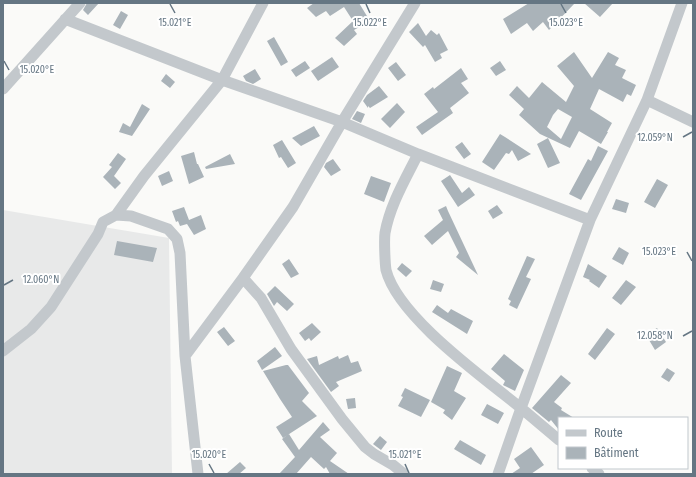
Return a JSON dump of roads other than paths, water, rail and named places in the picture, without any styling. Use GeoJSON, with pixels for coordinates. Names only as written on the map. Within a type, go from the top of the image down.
{"type":"FeatureCollection","features":[{"type":"Feature","properties":{"kind":"street"},"geometry":{"type":"LineString","coordinates":[[3,89],[80,3]]}},
{"type":"Feature","properties":{"kind":"street"},"geometry":{"type":"LineString","coordinates":[[3,351],[31,329],[51,307],[98,234],[104,222],[116,215],[144,176],[222,80],[263,3]]}},
{"type":"Feature","properties":{"kind":"street"},"geometry":{"type":"LineString","coordinates":[[185,356],[293,207],[342,122],[415,3]]}},
{"type":"Feature","properties":{"kind":"street"},"geometry":{"type":"LineString","coordinates":[[498,474],[590,220],[647,100],[682,3]]}},
{"type":"Feature","properties":{"kind":"street"},"geometry":{"type":"LineString","coordinates":[[65,19],[222,80],[342,122],[418,154],[590,220]]}},
{"type":"Feature","properties":{"kind":"street"},"geometry":{"type":"LineString","coordinates":[[647,100],[693,122]]}},
{"type":"Feature","properties":{"kind":"street"},"geometry":{"type":"LineString","coordinates":[[418,154],[394,201],[385,234],[386,269],[397,294],[416,318],[451,351],[558,439]]}},
{"type":"Feature","properties":{"kind":"street"},"geometry":{"type":"LineString","coordinates":[[116,215],[131,216],[168,229],[177,239],[180,253],[185,356],[198,474]]}},
{"type":"Feature","properties":{"kind":"street"},"geometry":{"type":"LineString","coordinates":[[243,278],[261,298],[291,349],[342,419],[365,447],[374,454],[393,464],[404,474]]}}]}
